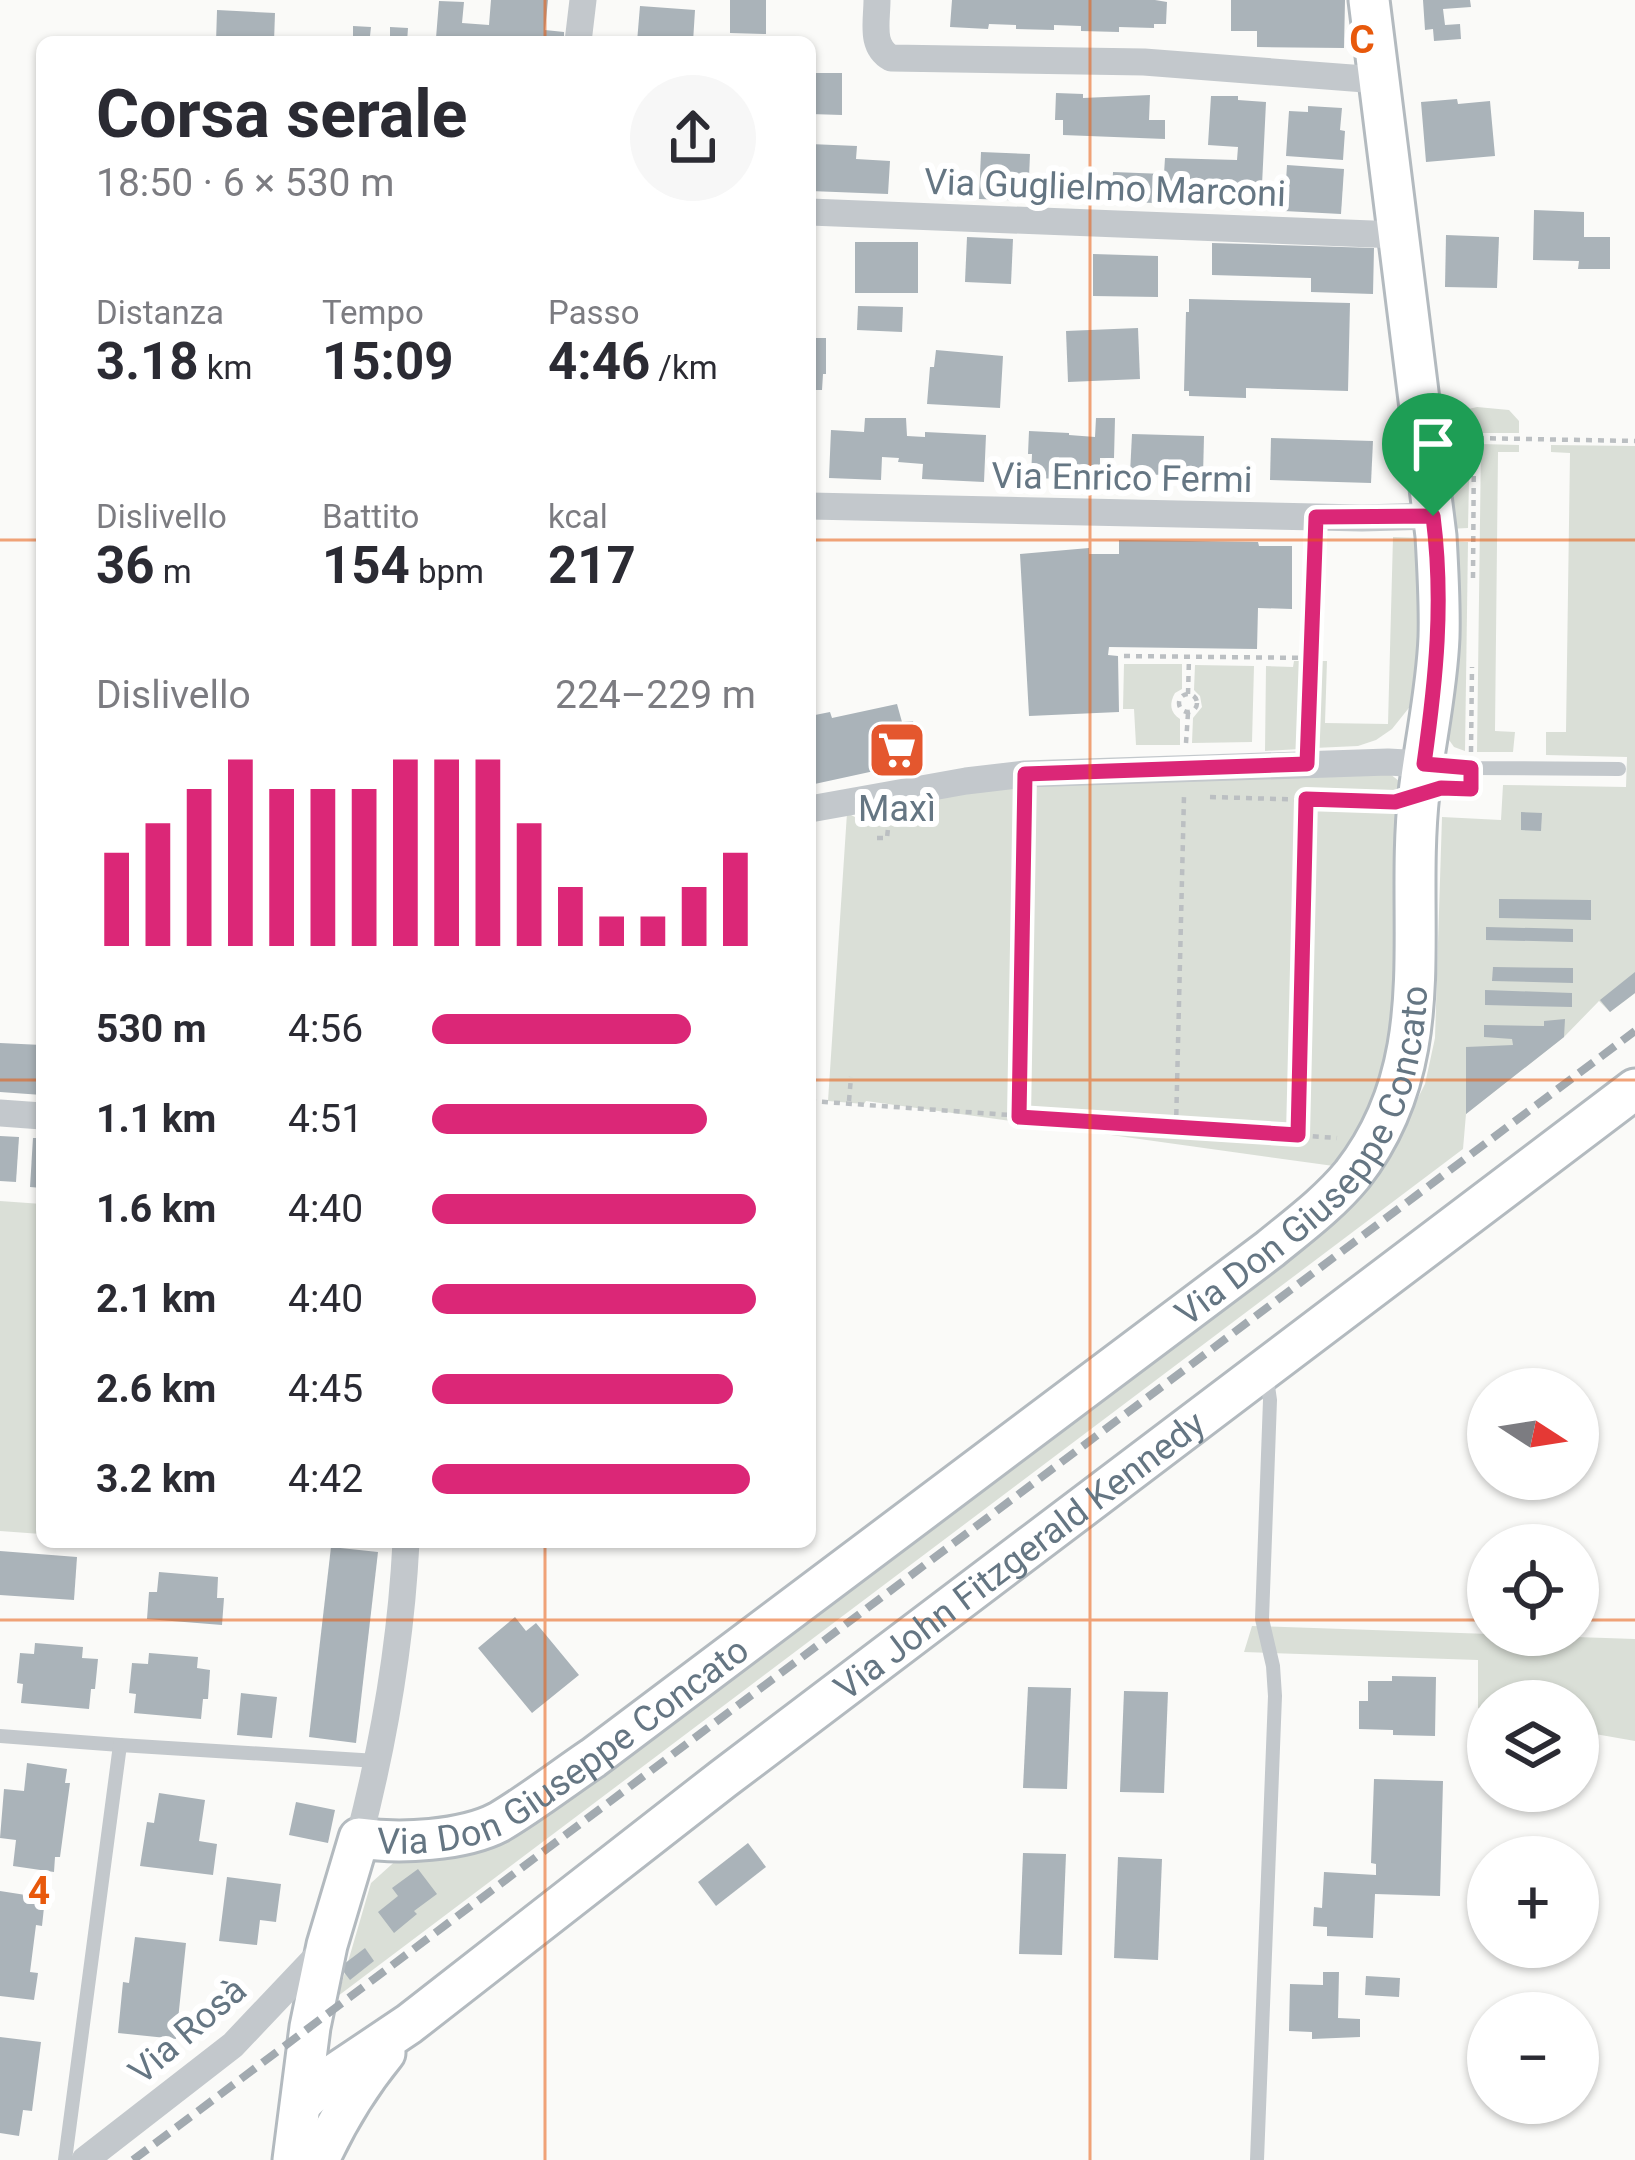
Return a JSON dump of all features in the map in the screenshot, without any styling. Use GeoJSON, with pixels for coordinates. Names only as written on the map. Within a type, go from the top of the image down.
{"type":"FeatureCollection","features":[{"type":"Feature","properties":{"kind":"street"},"geometry":{"type":"LineString","coordinates":[[579,36],[583,0]]}},
{"type":"Feature","properties":{"kind":"street"},"geometry":{"type":"LineString","coordinates":[[877,0],[876,43],[891,58],[1144,62],[1378,80]]}},
{"type":"Feature","properties":{"kind":"street","name":"Via Don Giuseppe Concato"},"geometry":{"type":"LineString","coordinates":[[359,1838],[457,1835],[500,1821],[593,1758],[1240,1271],[1340,1187],[1380,1133],[1407,1063],[1421,779],[1439,640],[1439,583],[1369,0]]}},
{"type":"Feature","properties":{"kind":"street","name":"Via Guglielmo Marconi"},"geometry":{"type":"LineString","coordinates":[[816,212],[1398,235]]}},
{"type":"Feature","properties":{"kind":"street","name":"Via Enrico Fermi"},"geometry":{"type":"LineString","coordinates":[[816,506],[1433,516]]}},
{"type":"Feature","properties":{"kind":"street"},"geometry":{"type":"LineString","coordinates":[[816,808],[1025,774],[1388,762],[1421,779]]}},
{"type":"Feature","properties":{"kind":"street","name":"Via John Fitzgerald Kennedy"},"geometry":{"type":"LineString","coordinates":[[319,2160],[313,2112],[327,2079],[409,2024],[723,1779],[1635,1089]]}},
{"type":"Feature","properties":{"kind":"street"},"geometry":{"type":"LineString","coordinates":[[0,1113],[36,1116]]}},
{"type":"Feature","properties":{"kind":"street","name":"Via Don Giuseppe Concato"},"geometry":{"type":"LineString","coordinates":[[293,2160],[313,2112],[310,2027],[377,1761],[394,1666],[405,1548]]}},
{"type":"Feature","properties":{"kind":"street","name":"Via Rosà"},"geometry":{"type":"LineString","coordinates":[[85,2160],[233,2045],[327,1946]]}},
{"type":"Feature","properties":{"kind":"lane"},"geometry":{"type":"LineString","coordinates":[[1421,779],[1471,768],[1619,769]]}},
{"type":"Feature","properties":{"kind":"lane"},"geometry":{"type":"LineString","coordinates":[[1258,2160],[1274,1696],[1273,1666],[1262,1619],[1270,1400],[1265,1368]]}},
{"type":"Feature","properties":{"kind":"lane"},"geometry":{"type":"LineString","coordinates":[[0,1736],[377,1761]]}},
{"type":"Feature","properties":{"kind":"lane"},"geometry":{"type":"LineString","coordinates":[[65,2160],[120,1745]]}},
{"type":"Feature","properties":{"kind":"path"},"geometry":{"type":"LineString","coordinates":[[1473,580],[1474,438],[1635,441]]}},
{"type":"Feature","properties":{"kind":"path"},"geometry":{"type":"LineString","coordinates":[[1298,1135],[1316,517]]}},
{"type":"Feature","properties":{"kind":"path"},"geometry":{"type":"LineString","coordinates":[[1471,768],[1472,651]]}},
{"type":"Feature","properties":{"kind":"path"},"geometry":{"type":"LineString","coordinates":[[1124,656],[1311,658]]}},
{"type":"Feature","properties":{"kind":"path"},"geometry":{"type":"LineString","coordinates":[[1188,694],[1189,658]]}},
{"type":"Feature","properties":{"kind":"path"},"geometry":{"type":"LineString","coordinates":[[1187,713],[1178,703],[1188,694]]}},
{"type":"Feature","properties":{"kind":"path"},"geometry":{"type":"LineString","coordinates":[[1187,713],[1197,706],[1188,694]]}},
{"type":"Feature","properties":{"kind":"path"},"geometry":{"type":"LineString","coordinates":[[1186,749],[1187,713]]}},
{"type":"Feature","properties":{"kind":"path"},"geometry":{"type":"LineString","coordinates":[[1019,1117],[1025,774]]}},
{"type":"Feature","properties":{"kind":"path"},"geometry":{"type":"LineString","coordinates":[[1204,797],[1395,802],[1421,779]]}},
{"type":"Feature","properties":{"kind":"path"},"geometry":{"type":"LineString","coordinates":[[1176,1127],[1184,796]]}},
{"type":"Feature","properties":{"kind":"path"},"geometry":{"type":"LineString","coordinates":[[877,838],[887,838],[889,812]]}},
{"type":"Feature","properties":{"kind":"path"},"geometry":{"type":"LineString","coordinates":[[848,1104],[851,1077]]}},
{"type":"Feature","properties":{"kind":"path"},"geometry":{"type":"LineString","coordinates":[[816,1101],[1345,1138]]}},
{"type":"Feature","properties":{"kind":"shaded area"},"geometry":{"type":"Polygon","coordinates":[[[1477,407],[1509,410],[1519,421],[1519,433],[1470,433],[1468,528],[1448,529],[1441,434],[1455,416],[1477,407]]]}},
{"type":"Feature","properties":{"kind":"shaded area"},"geometry":{"type":"Polygon","coordinates":[[[1481,444],[1519,445],[1519,452],[1498,452],[1495,731],[1515,732],[1513,752],[1477,752],[1481,444]]]}},
{"type":"Feature","properties":{"kind":"shaded area"},"geometry":{"type":"Polygon","coordinates":[[[1551,445],[1635,446],[1635,993],[1610,1012],[1599,1001],[1564,1037],[1466,1114],[1463,1149],[338,1996],[371,1883],[401,1856],[439,1852],[1352,1197],[1393,1147],[1425,1084],[1435,1038],[1442,817],[1501,820],[1503,785],[1626,787],[1627,757],[1546,755],[1546,732],[1566,732],[1570,453],[1551,452],[1551,445]]]}},
{"type":"Feature","properties":{"kind":"shaded area"},"geometry":{"type":"Polygon","coordinates":[[[1393,537],[1421,538],[1424,609],[1416,695],[1392,729],[1376,740],[1358,746],[1314,748],[1316,661],[1327,661],[1325,723],[1388,724],[1393,537]]]}},
{"type":"Feature","properties":{"kind":"shaded area"},"geometry":{"type":"Polygon","coordinates":[[[1450,541],[1468,542],[1465,751],[1447,737],[1450,541]]]}},
{"type":"Feature","properties":{"kind":"shaded area"},"geometry":{"type":"Polygon","coordinates":[[[1294,661],[1302,661],[1300,749],[1265,751],[1266,666],[1293,667],[1294,661]]]}},
{"type":"Feature","properties":{"kind":"shaded area"},"geometry":{"type":"Polygon","coordinates":[[[1124,664],[1182,664],[1182,689],[1171,704],[1180,719],[1180,745],[1136,745],[1134,709],[1123,709],[1124,664]]]}},
{"type":"Feature","properties":{"kind":"shaded area"},"geometry":{"type":"Polygon","coordinates":[[[1195,665],[1254,666],[1252,742],[1192,743],[1193,718],[1202,707],[1194,690],[1195,665]]]}},
{"type":"Feature","properties":{"kind":"shaded area"},"geometry":{"type":"Polygon","coordinates":[[[1385,770],[1404,785],[1406,795],[1390,1080],[1341,1167],[866,1101],[828,1101],[847,813],[857,818],[882,812],[883,805],[1031,782],[1385,770]]]}},
{"type":"Feature","properties":{"kind":"shaded area"},"geometry":{"type":"Polygon","coordinates":[[[0,1201],[36,1204],[36,1534],[0,1531],[0,1201]]]}},
{"type":"Feature","properties":{"kind":"shaded area"},"geometry":{"type":"Polygon","coordinates":[[[1252,1626],[1467,1633],[1467,1656],[1599,1656],[1599,1638],[1635,1639],[1635,1741],[1599,1735],[1599,1680],[1478,1680],[1478,1660],[1244,1652],[1252,1626]]]}},
{"type":"Feature","properties":{"kind":"building"},"geometry":{"type":"Polygon","coordinates":[[[491,0],[548,0],[545,30],[564,32],[564,36],[436,36],[439,1],[464,2],[462,23],[489,25],[491,0]]]}},
{"type":"Feature","properties":{"kind":"building"},"geometry":{"type":"Polygon","coordinates":[[[730,0],[766,0],[766,34],[730,33],[730,0]]]}},
{"type":"Feature","properties":{"kind":"building"},"geometry":{"type":"Polygon","coordinates":[[[952,0],[1155,0],[1167,2],[1166,24],[1119,27],[1119,32],[1054,25],[1054,30],[989,24],[988,29],[950,27],[952,0]]]}},
{"type":"Feature","properties":{"kind":"building"},"geometry":{"type":"Polygon","coordinates":[[[1231,0],[1345,0],[1344,48],[1257,47],[1257,31],[1231,31],[1231,0]]]}},
{"type":"Feature","properties":{"kind":"building"},"geometry":{"type":"Polygon","coordinates":[[[1423,0],[1470,0],[1471,7],[1443,9],[1445,25],[1460,24],[1461,39],[1434,41],[1433,29],[1425,30],[1423,0]]]}},
{"type":"Feature","properties":{"kind":"building"},"geometry":{"type":"Polygon","coordinates":[[[640,6],[695,10],[693,36],[638,36],[640,6]]]}},
{"type":"Feature","properties":{"kind":"building"},"geometry":{"type":"Polygon","coordinates":[[[217,10],[275,13],[274,36],[216,36],[217,10]]]}},
{"type":"Feature","properties":{"kind":"building"},"geometry":{"type":"Polygon","coordinates":[[[353,26],[371,27],[370,36],[353,36],[353,26]]]}},
{"type":"Feature","properties":{"kind":"building"},"geometry":{"type":"Polygon","coordinates":[[[390,27],[408,28],[407,36],[390,36],[390,27]]]}},
{"type":"Feature","properties":{"kind":"building"},"geometry":{"type":"Polygon","coordinates":[[[816,73],[842,73],[842,115],[816,114],[816,73]]]}},
{"type":"Feature","properties":{"kind":"building"},"geometry":{"type":"Polygon","coordinates":[[[1056,93],[1083,94],[1083,98],[1150,95],[1149,120],[1165,120],[1165,139],[1063,135],[1063,120],[1055,120],[1056,93]]]}},
{"type":"Feature","properties":{"kind":"building"},"geometry":{"type":"Polygon","coordinates":[[[1211,96],[1266,102],[1262,185],[1236,184],[1235,206],[1128,202],[1129,194],[1112,194],[1113,172],[1164,174],[1165,158],[1237,160],[1238,147],[1208,145],[1211,96]]]}},
{"type":"Feature","properties":{"kind":"building"},"geometry":{"type":"Polygon","coordinates":[[[1457,99],[1458,104],[1490,101],[1495,156],[1426,162],[1421,102],[1457,99]]]}},
{"type":"Feature","properties":{"kind":"building"},"geometry":{"type":"Polygon","coordinates":[[[1308,106],[1342,108],[1343,160],[1286,156],[1289,111],[1308,112],[1308,106]]]}},
{"type":"Feature","properties":{"kind":"building"},"geometry":{"type":"Polygon","coordinates":[[[816,144],[857,146],[856,159],[890,161],[888,194],[816,191],[816,144]]]}},
{"type":"Feature","properties":{"kind":"building"},"geometry":{"type":"Polygon","coordinates":[[[981,152],[1030,154],[1028,201],[979,199],[981,152]]]}},
{"type":"Feature","properties":{"kind":"building"},"geometry":{"type":"Polygon","coordinates":[[[1287,165],[1344,169],[1341,214],[1284,211],[1287,165]]]}},
{"type":"Feature","properties":{"kind":"building"},"geometry":{"type":"Polygon","coordinates":[[[1534,210],[1584,212],[1584,237],[1610,237],[1610,269],[1578,269],[1579,261],[1533,260],[1534,210]]]}},
{"type":"Feature","properties":{"kind":"building"},"geometry":{"type":"Polygon","coordinates":[[[1446,235],[1499,237],[1497,288],[1445,287],[1446,235]]]}},
{"type":"Feature","properties":{"kind":"building"},"geometry":{"type":"Polygon","coordinates":[[[967,237],[1013,239],[1011,284],[965,282],[967,237]]]}},
{"type":"Feature","properties":{"kind":"building"},"geometry":{"type":"Polygon","coordinates":[[[855,242],[918,242],[918,293],[855,293],[855,242]]]}},
{"type":"Feature","properties":{"kind":"building"},"geometry":{"type":"Polygon","coordinates":[[[1212,243],[1374,248],[1373,294],[1311,292],[1311,278],[1212,275],[1212,243]]]}},
{"type":"Feature","properties":{"kind":"building"},"geometry":{"type":"Polygon","coordinates":[[[1093,254],[1158,256],[1158,297],[1093,296],[1093,254]]]}},
{"type":"Feature","properties":{"kind":"building"},"geometry":{"type":"Polygon","coordinates":[[[1189,299],[1350,303],[1348,391],[1246,388],[1246,398],[1189,396],[1184,391],[1189,299]]]}},
{"type":"Feature","properties":{"kind":"building"},"geometry":{"type":"Polygon","coordinates":[[[858,306],[903,307],[902,332],[857,330],[858,306]]]}},
{"type":"Feature","properties":{"kind":"building"},"geometry":{"type":"Polygon","coordinates":[[[1138,328],[1140,379],[1068,382],[1066,331],[1138,328]]]}},
{"type":"Feature","properties":{"kind":"building"},"geometry":{"type":"Polygon","coordinates":[[[816,338],[826,338],[822,390],[816,390],[816,338]]]}},
{"type":"Feature","properties":{"kind":"building"},"geometry":{"type":"Polygon","coordinates":[[[936,350],[1003,356],[1000,408],[927,404],[936,350]]]}},
{"type":"Feature","properties":{"kind":"building"},"geometry":{"type":"Polygon","coordinates":[[[865,418],[906,418],[907,436],[925,437],[925,432],[986,435],[984,482],[922,479],[923,464],[882,457],[881,480],[829,478],[831,430],[864,432],[865,418]]]}},
{"type":"Feature","properties":{"kind":"building"},"geometry":{"type":"Polygon","coordinates":[[[1096,418],[1115,418],[1114,458],[1100,458],[1100,480],[1031,478],[1029,431],[1095,437],[1096,418]]]}},
{"type":"Feature","properties":{"kind":"building"},"geometry":{"type":"Polygon","coordinates":[[[1132,434],[1204,436],[1203,476],[1130,474],[1132,434]]]}},
{"type":"Feature","properties":{"kind":"building"},"geometry":{"type":"Polygon","coordinates":[[[1271,438],[1373,441],[1371,483],[1270,480],[1271,438]]]}},
{"type":"Feature","properties":{"kind":"building"},"geometry":{"type":"Polygon","coordinates":[[[1119,540],[1292,546],[1292,609],[1258,608],[1257,649],[1109,647],[1108,655],[1118,656],[1119,712],[1029,716],[1020,554],[1089,548],[1089,554],[1119,554],[1119,540]]]}},
{"type":"Feature","properties":{"kind":"building"},"geometry":{"type":"Polygon","coordinates":[[[897,704],[902,722],[913,721],[919,748],[910,752],[911,763],[816,784],[816,715],[830,712],[832,718],[897,704]]]}},
{"type":"Feature","properties":{"kind":"building"},"geometry":{"type":"Polygon","coordinates":[[[1521,812],[1542,813],[1541,831],[1521,830],[1521,812]]]}},
{"type":"Feature","properties":{"kind":"building"},"geometry":{"type":"Polygon","coordinates":[[[1499,899],[1591,900],[1591,920],[1499,918],[1499,899]]]}},
{"type":"Feature","properties":{"kind":"building"},"geometry":{"type":"Polygon","coordinates":[[[1486,927],[1573,929],[1573,942],[1486,940],[1486,927]]]}},
{"type":"Feature","properties":{"kind":"building"},"geometry":{"type":"Polygon","coordinates":[[[1493,967],[1573,968],[1573,983],[1492,981],[1493,967]]]}},
{"type":"Feature","properties":{"kind":"building"},"geometry":{"type":"Polygon","coordinates":[[[1635,972],[1635,993],[1610,1012],[1600,1000],[1635,972]]]}},
{"type":"Feature","properties":{"kind":"building"},"geometry":{"type":"Polygon","coordinates":[[[1485,990],[1572,993],[1572,1007],[1485,1005],[1485,990]]]}},
{"type":"Feature","properties":{"kind":"building"},"geometry":{"type":"Polygon","coordinates":[[[1565,1019],[1564,1037],[1466,1114],[1466,1047],[1513,1045],[1512,1039],[1484,1037],[1484,1025],[1544,1026],[1544,1021],[1565,1019]]]}},
{"type":"Feature","properties":{"kind":"building"},"geometry":{"type":"Polygon","coordinates":[[[0,1043],[36,1045],[36,1095],[0,1092],[0,1043]]]}},
{"type":"Feature","properties":{"kind":"building"},"geometry":{"type":"Polygon","coordinates":[[[0,1136],[19,1137],[16,1182],[0,1181],[0,1136]]]}},
{"type":"Feature","properties":{"kind":"building"},"geometry":{"type":"Polygon","coordinates":[[[33,1138],[36,1138],[36,1188],[30,1187],[33,1138]]]}},
{"type":"Feature","properties":{"kind":"building"},"geometry":{"type":"Polygon","coordinates":[[[331,1548],[378,1552],[356,1743],[309,1737],[331,1548]]]}},
{"type":"Feature","properties":{"kind":"building"},"geometry":{"type":"Polygon","coordinates":[[[0,1551],[77,1557],[74,1600],[0,1595],[0,1551]]]}},
{"type":"Feature","properties":{"kind":"building"},"geometry":{"type":"Polygon","coordinates":[[[159,1572],[218,1577],[217,1598],[224,1598],[222,1625],[147,1619],[149,1592],[157,1592],[159,1572]]]}},
{"type":"Feature","properties":{"kind":"building"},"geometry":{"type":"Polygon","coordinates":[[[515,1617],[526,1631],[536,1623],[579,1675],[532,1713],[478,1648],[515,1617]]]}},
{"type":"Feature","properties":{"kind":"building"},"geometry":{"type":"Polygon","coordinates":[[[35,1643],[83,1647],[82,1658],[98,1659],[89,1709],[21,1703],[20,1653],[34,1654],[35,1643]]]}},
{"type":"Feature","properties":{"kind":"building"},"geometry":{"type":"Polygon","coordinates":[[[149,1653],[198,1657],[197,1668],[210,1670],[201,1719],[134,1713],[136,1694],[129,1693],[132,1663],[148,1664],[149,1653]]]}},
{"type":"Feature","properties":{"kind":"building"},"geometry":{"type":"Polygon","coordinates":[[[1392,1676],[1436,1677],[1435,1736],[1359,1729],[1359,1701],[1368,1701],[1368,1681],[1392,1681],[1392,1676]]]}},
{"type":"Feature","properties":{"kind":"building"},"geometry":{"type":"Polygon","coordinates":[[[1028,1687],[1071,1688],[1067,1789],[1023,1788],[1028,1687]]]}},
{"type":"Feature","properties":{"kind":"building"},"geometry":{"type":"Polygon","coordinates":[[[1124,1691],[1168,1692],[1164,1793],[1120,1792],[1124,1691]]]}},
{"type":"Feature","properties":{"kind":"building"},"geometry":{"type":"Polygon","coordinates":[[[241,1693],[277,1697],[272,1738],[237,1735],[241,1693]]]}},
{"type":"Feature","properties":{"kind":"building"},"geometry":{"type":"Polygon","coordinates":[[[27,1763],[67,1769],[65,1783],[70,1783],[54,1872],[13,1866],[16,1840],[0,1838],[4,1789],[24,1791],[27,1763]]]}},
{"type":"Feature","properties":{"kind":"building"},"geometry":{"type":"Polygon","coordinates":[[[1374,1779],[1443,1781],[1440,1896],[1375,1894],[1373,1938],[1327,1936],[1327,1927],[1313,1926],[1314,1907],[1322,1908],[1324,1872],[1376,1875],[1376,1864],[1371,1863],[1374,1779]]]}},
{"type":"Feature","properties":{"kind":"building"},"geometry":{"type":"Polygon","coordinates":[[[159,1793],[205,1800],[199,1841],[217,1844],[213,1875],[140,1866],[147,1822],[154,1823],[159,1793]]]}},
{"type":"Feature","properties":{"kind":"building"},"geometry":{"type":"Polygon","coordinates":[[[296,1802],[335,1810],[328,1843],[289,1835],[296,1802]]]}},
{"type":"Feature","properties":{"kind":"building"},"geometry":{"type":"Polygon","coordinates":[[[748,1843],[766,1867],[716,1906],[698,1882],[748,1843]]]}},
{"type":"Feature","properties":{"kind":"building"},"geometry":{"type":"Polygon","coordinates":[[[1023,1853],[1066,1854],[1062,1955],[1019,1954],[1023,1853]]]}},
{"type":"Feature","properties":{"kind":"building"},"geometry":{"type":"Polygon","coordinates":[[[1118,1857],[1162,1859],[1158,1960],[1114,1958],[1118,1857]]]}},
{"type":"Feature","properties":{"kind":"building"},"geometry":{"type":"Polygon","coordinates":[[[418,1869],[437,1894],[394,1933],[378,1912],[398,1896],[392,1888],[418,1869]]]}},
{"type":"Feature","properties":{"kind":"building"},"geometry":{"type":"Polygon","coordinates":[[[227,1877],[281,1884],[276,1922],[260,1920],[257,1945],[219,1941],[227,1877]]]}},
{"type":"Feature","properties":{"kind":"building"},"geometry":{"type":"Polygon","coordinates":[[[0,1891],[45,1898],[30,1972],[38,1973],[34,2000],[0,1996],[0,1891]]]}},
{"type":"Feature","properties":{"kind":"building"},"geometry":{"type":"Polygon","coordinates":[[[135,1937],[186,1943],[176,2039],[118,2033],[123,1982],[129,1983],[135,1937]]]}},
{"type":"Feature","properties":{"kind":"building"},"geometry":{"type":"Polygon","coordinates":[[[365,1948],[374,1961],[350,1980],[340,1967],[365,1948]]]}},
{"type":"Feature","properties":{"kind":"building"},"geometry":{"type":"Polygon","coordinates":[[[1323,1972],[1339,1972],[1338,2018],[1360,2019],[1360,2037],[1312,2039],[1312,2032],[1289,2031],[1290,1984],[1323,1985],[1323,1972]]]}},
{"type":"Feature","properties":{"kind":"building"},"geometry":{"type":"Polygon","coordinates":[[[1366,1976],[1400,1978],[1399,1997],[1365,1995],[1366,1976]]]}},
{"type":"Feature","properties":{"kind":"building"},"geometry":{"type":"Polygon","coordinates":[[[0,2037],[41,2042],[32,2111],[23,2110],[19,2136],[0,2133],[0,2037]]]}},
{"type":"Feature","properties":{"kind":"railway"},"geometry":{"type":"LineString","coordinates":[[133,2160],[1635,1031]]}},
{"type":"Feature","properties":{"kind":"place","name":"Maxì"},"geometry":{"type":"Point","coordinates":[897,750]}},
{"type":"Feature","properties":{"kind":"route"},"geometry":{"type":"LineString","coordinates":[[1433,516],[1439,640],[1424,764],[1471,768],[1471,789],[1441,788],[1395,802],[1306,799],[1298,1135],[1019,1117],[1025,774],[1307,764],[1316,517],[1433,516]]}}]}
